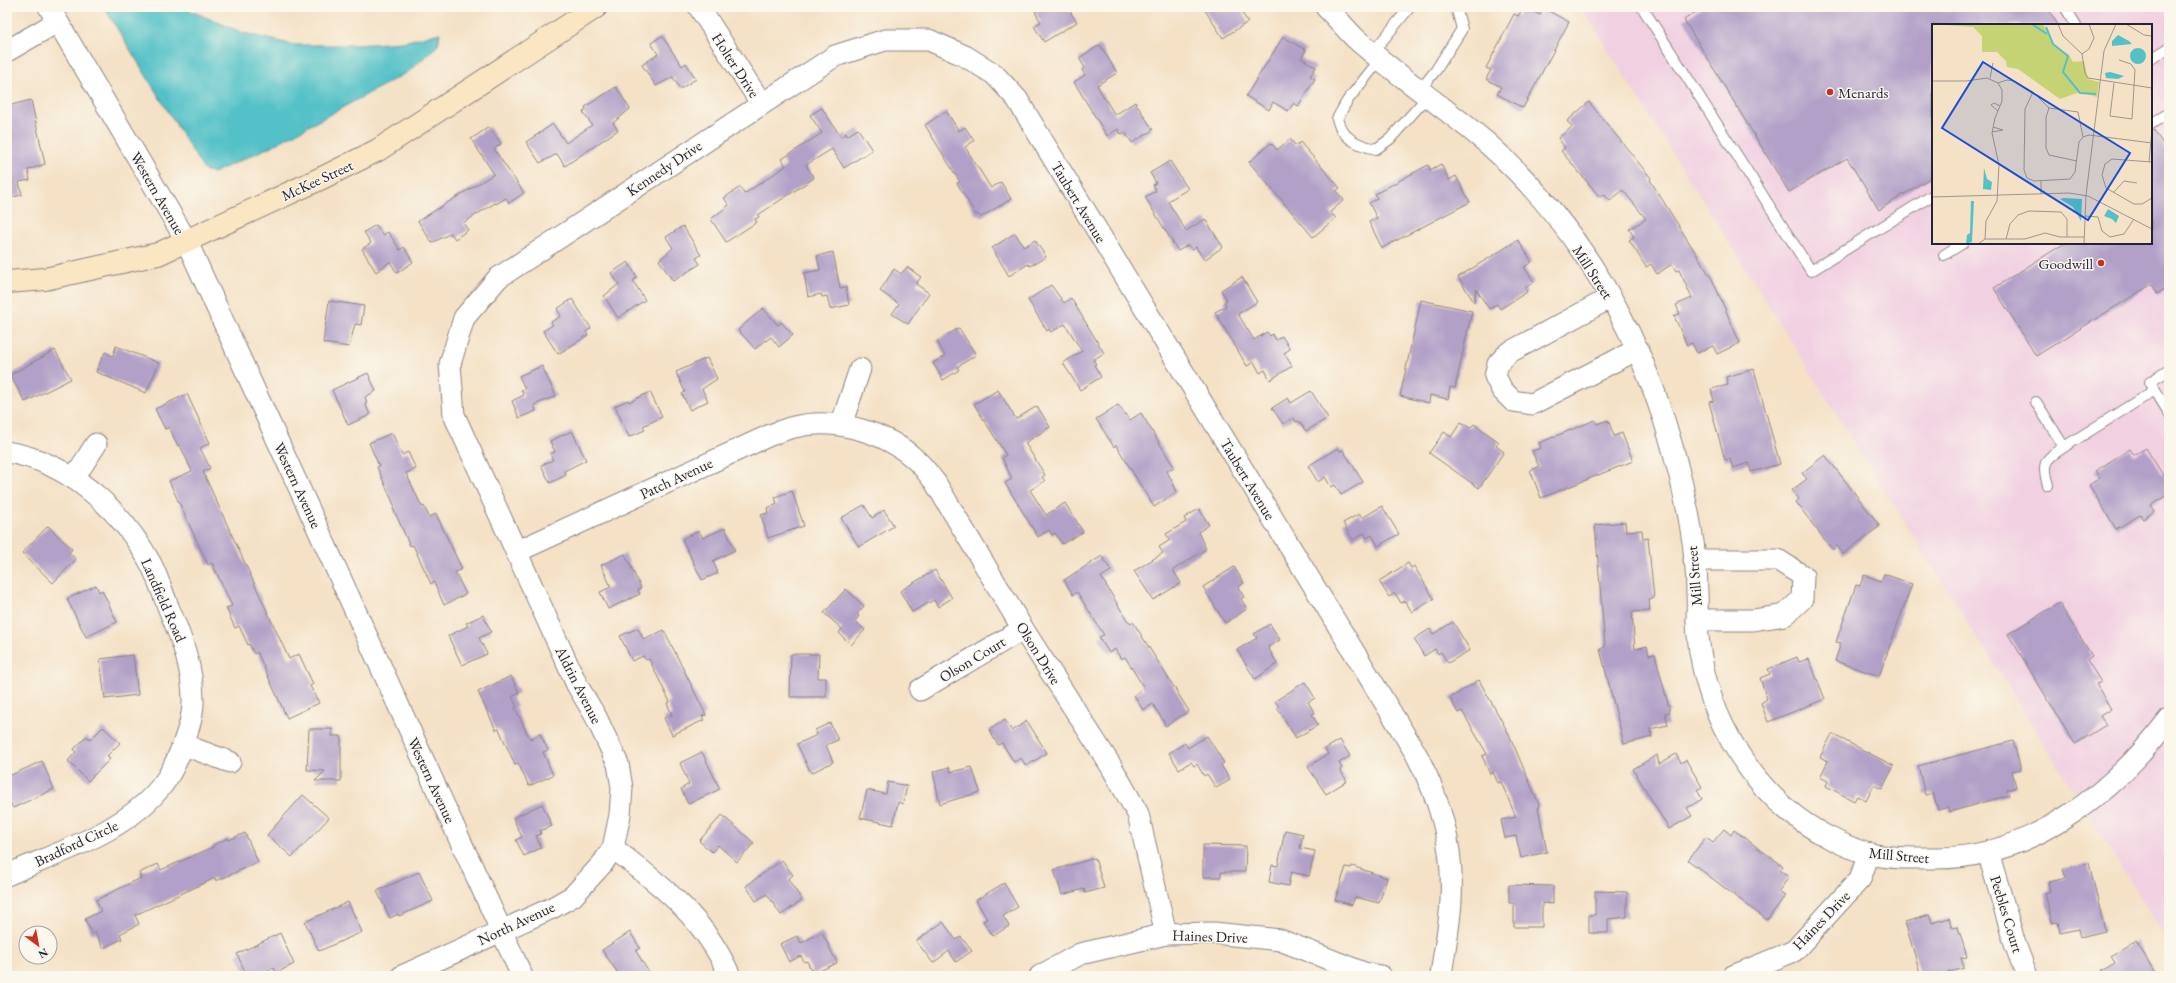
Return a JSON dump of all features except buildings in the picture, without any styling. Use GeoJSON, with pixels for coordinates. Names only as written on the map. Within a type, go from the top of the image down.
{"type":"FeatureCollection","features":[{"type":"Feature","properties":{"kind":"street","name":"McKee Street"},"geometry":{"type":"LineString","coordinates":[[7,282],[45,279],[158,254],[378,150],[596,7]]}},
{"type":"Feature","properties":{"kind":"street","name":"Holter Drive"},"geometry":{"type":"LineString","coordinates":[[699,7],[761,103]]}},
{"type":"Feature","properties":{"kind":"street","name":"Mill Street"},"geometry":{"type":"LineString","coordinates":[[1326,7],[1355,37],[1489,145],[1539,196],[1600,278],[1638,349],[1657,397],[1676,459],[1690,526],[1697,591],[1698,637],[1709,690],[1729,739],[1755,778],[1782,807],[1814,830],[1843,845],[1869,854],[1900,858],[1948,858],[1988,852],[2021,840],[2059,821],[2087,803],[2113,782],[2135,760],[2169,719]]}},
{"type":"Feature","properties":{"kind":"street","name":"Western Avenue"},"geometry":{"type":"LineString","coordinates":[[53,14],[186,240],[522,976]]}},
{"type":"Feature","properties":{"kind":"street"},"geometry":{"type":"LineString","coordinates":[[7,51],[53,14]]}},
{"type":"Feature","properties":{"kind":"street","name":"Kennedy Drive"},"geometry":{"type":"LineString","coordinates":[[450,364],[464,318],[498,278],[761,103],[835,56],[885,40],[929,40]]}},
{"type":"Feature","properties":{"kind":"street","name":"Taubert Avenue"},"geometry":{"type":"LineString","coordinates":[[929,40],[965,56],[994,74],[1016,99],[1415,752],[1431,784],[1444,822],[1450,861],[1452,900],[1441,976]]}},
{"type":"Feature","properties":{"kind":"street"},"geometry":{"type":"LineString","coordinates":[[1610,298],[1508,353],[1498,364],[1495,376],[1502,390],[1513,401],[1532,404],[1638,349]]}},
{"type":"Feature","properties":{"kind":"street","name":"Aldrin Avenue"},"geometry":{"type":"LineString","coordinates":[[450,364],[454,415],[577,685],[596,717],[618,764],[622,788],[620,815],[613,848]]}},
{"type":"Feature","properties":{"kind":"street"},"geometry":{"type":"LineString","coordinates":[[841,425],[860,369]]}},
{"type":"Feature","properties":{"kind":"street","name":"Patch Avenue"},"geometry":{"type":"LineString","coordinates":[[516,552],[768,436],[794,427],[817,424],[841,425]]}},
{"type":"Feature","properties":{"kind":"street","name":"Olson Drive"},"geometry":{"type":"LineString","coordinates":[[841,425],[871,433],[896,446],[918,461],[935,482],[1023,629],[1111,766],[1138,814],[1166,934]]}},
{"type":"Feature","properties":{"kind":"street"},"geometry":{"type":"LineString","coordinates":[[74,478],[96,444]]}},
{"type":"Feature","properties":{"kind":"street","name":"Landfield Road"},"geometry":{"type":"LineString","coordinates":[[7,452],[34,459],[74,478],[111,508],[132,534],[151,564],[184,645],[193,700],[183,746]]}},
{"type":"Feature","properties":{"kind":"street"},"geometry":{"type":"LineString","coordinates":[[1694,560],[1778,560],[1802,576],[1802,599],[1785,615],[1753,620],[1698,620]]}},
{"type":"Feature","properties":{"kind":"street","name":"Olson Court"},"geometry":{"type":"LineString","coordinates":[[920,690],[1023,629]]}},
{"type":"Feature","properties":{"kind":"street"},"geometry":{"type":"LineString","coordinates":[[183,746],[230,762]]}},
{"type":"Feature","properties":{"kind":"street","name":"Bradford Circle"},"geometry":{"type":"LineString","coordinates":[[7,875],[102,833],[123,821],[145,804],[163,784],[183,746]]}},
{"type":"Feature","properties":{"kind":"street"},"geometry":{"type":"LineString","coordinates":[[613,848],[672,894],[704,930],[724,962],[730,976]]}},
{"type":"Feature","properties":{"kind":"street","name":"North Avenue"},"geometry":{"type":"LineString","coordinates":[[402,976],[573,896],[603,863],[613,848]]}},
{"type":"Feature","properties":{"kind":"street","name":"Peebles Court"},"geometry":{"type":"LineString","coordinates":[[1988,852],[2015,944],[2027,976]]}},
{"type":"Feature","properties":{"kind":"street","name":"Haines Drive"},"geometry":{"type":"LineString","coordinates":[[1733,976],[1794,951],[1860,879],[1869,854]]}},
{"type":"Feature","properties":{"kind":"street","name":"Haines Drive"},"geometry":{"type":"LineString","coordinates":[[1040,976],[1080,954],[1166,934],[1214,933],[1280,940],[1364,973],[1382,976]]}},
{"type":"Feature","properties":{"kind":"lane"},"geometry":{"type":"LineString","coordinates":[[1410,7],[1346,101],[1338,119],[1340,128],[1347,137],[1360,146],[1376,149],[1390,139],[1424,93],[1436,70],[1462,28],[1456,7]]}},
{"type":"Feature","properties":{"kind":"lane"},"geometry":{"type":"LineString","coordinates":[[1642,7],[1811,271],[1932,196]]}},
{"type":"Feature","properties":{"kind":"lane"},"geometry":{"type":"LineString","coordinates":[[2065,7],[2075,24]]}},
{"type":"Feature","properties":{"kind":"lane"},"geometry":{"type":"LineString","coordinates":[[2152,58],[2169,48]]}},
{"type":"Feature","properties":{"kind":"lane"},"geometry":{"type":"LineString","coordinates":[[2152,123],[2166,115],[2169,126]]}},
{"type":"Feature","properties":{"kind":"lane"},"geometry":{"type":"LineString","coordinates":[[1944,255],[1961,244]]}},
{"type":"Feature","properties":{"kind":"lane"},"geometry":{"type":"LineString","coordinates":[[2169,370],[2150,382],[2169,413]]}},
{"type":"Feature","properties":{"kind":"lane"},"geometry":{"type":"LineString","coordinates":[[2048,485],[2044,472],[2045,464],[2050,456],[2155,390]]}},
{"type":"Feature","properties":{"kind":"lane"},"geometry":{"type":"LineString","coordinates":[[2036,402],[2064,447]]}},
{"type":"Feature","properties":{"kind":"shaded area"},"geometry":{"type":"Polygon","coordinates":[[[1581,7],[2169,7],[2169,943],[1581,7]]]}},
{"type":"Feature","properties":{"kind":"water"},"geometry":{"type":"Polygon","coordinates":[[[104,7],[181,7],[244,33],[294,45],[356,45],[403,42],[440,33],[438,45],[408,72],[272,146],[213,173],[204,170],[104,7]]]}},
{"type":"Feature","properties":{"kind":"place","name":"Menards"},"geometry":{"type":"Point","coordinates":[1830,92]}},
{"type":"Feature","properties":{"kind":"place","name":"Goodwill"},"geometry":{"type":"Point","coordinates":[2101,263]}}]}
